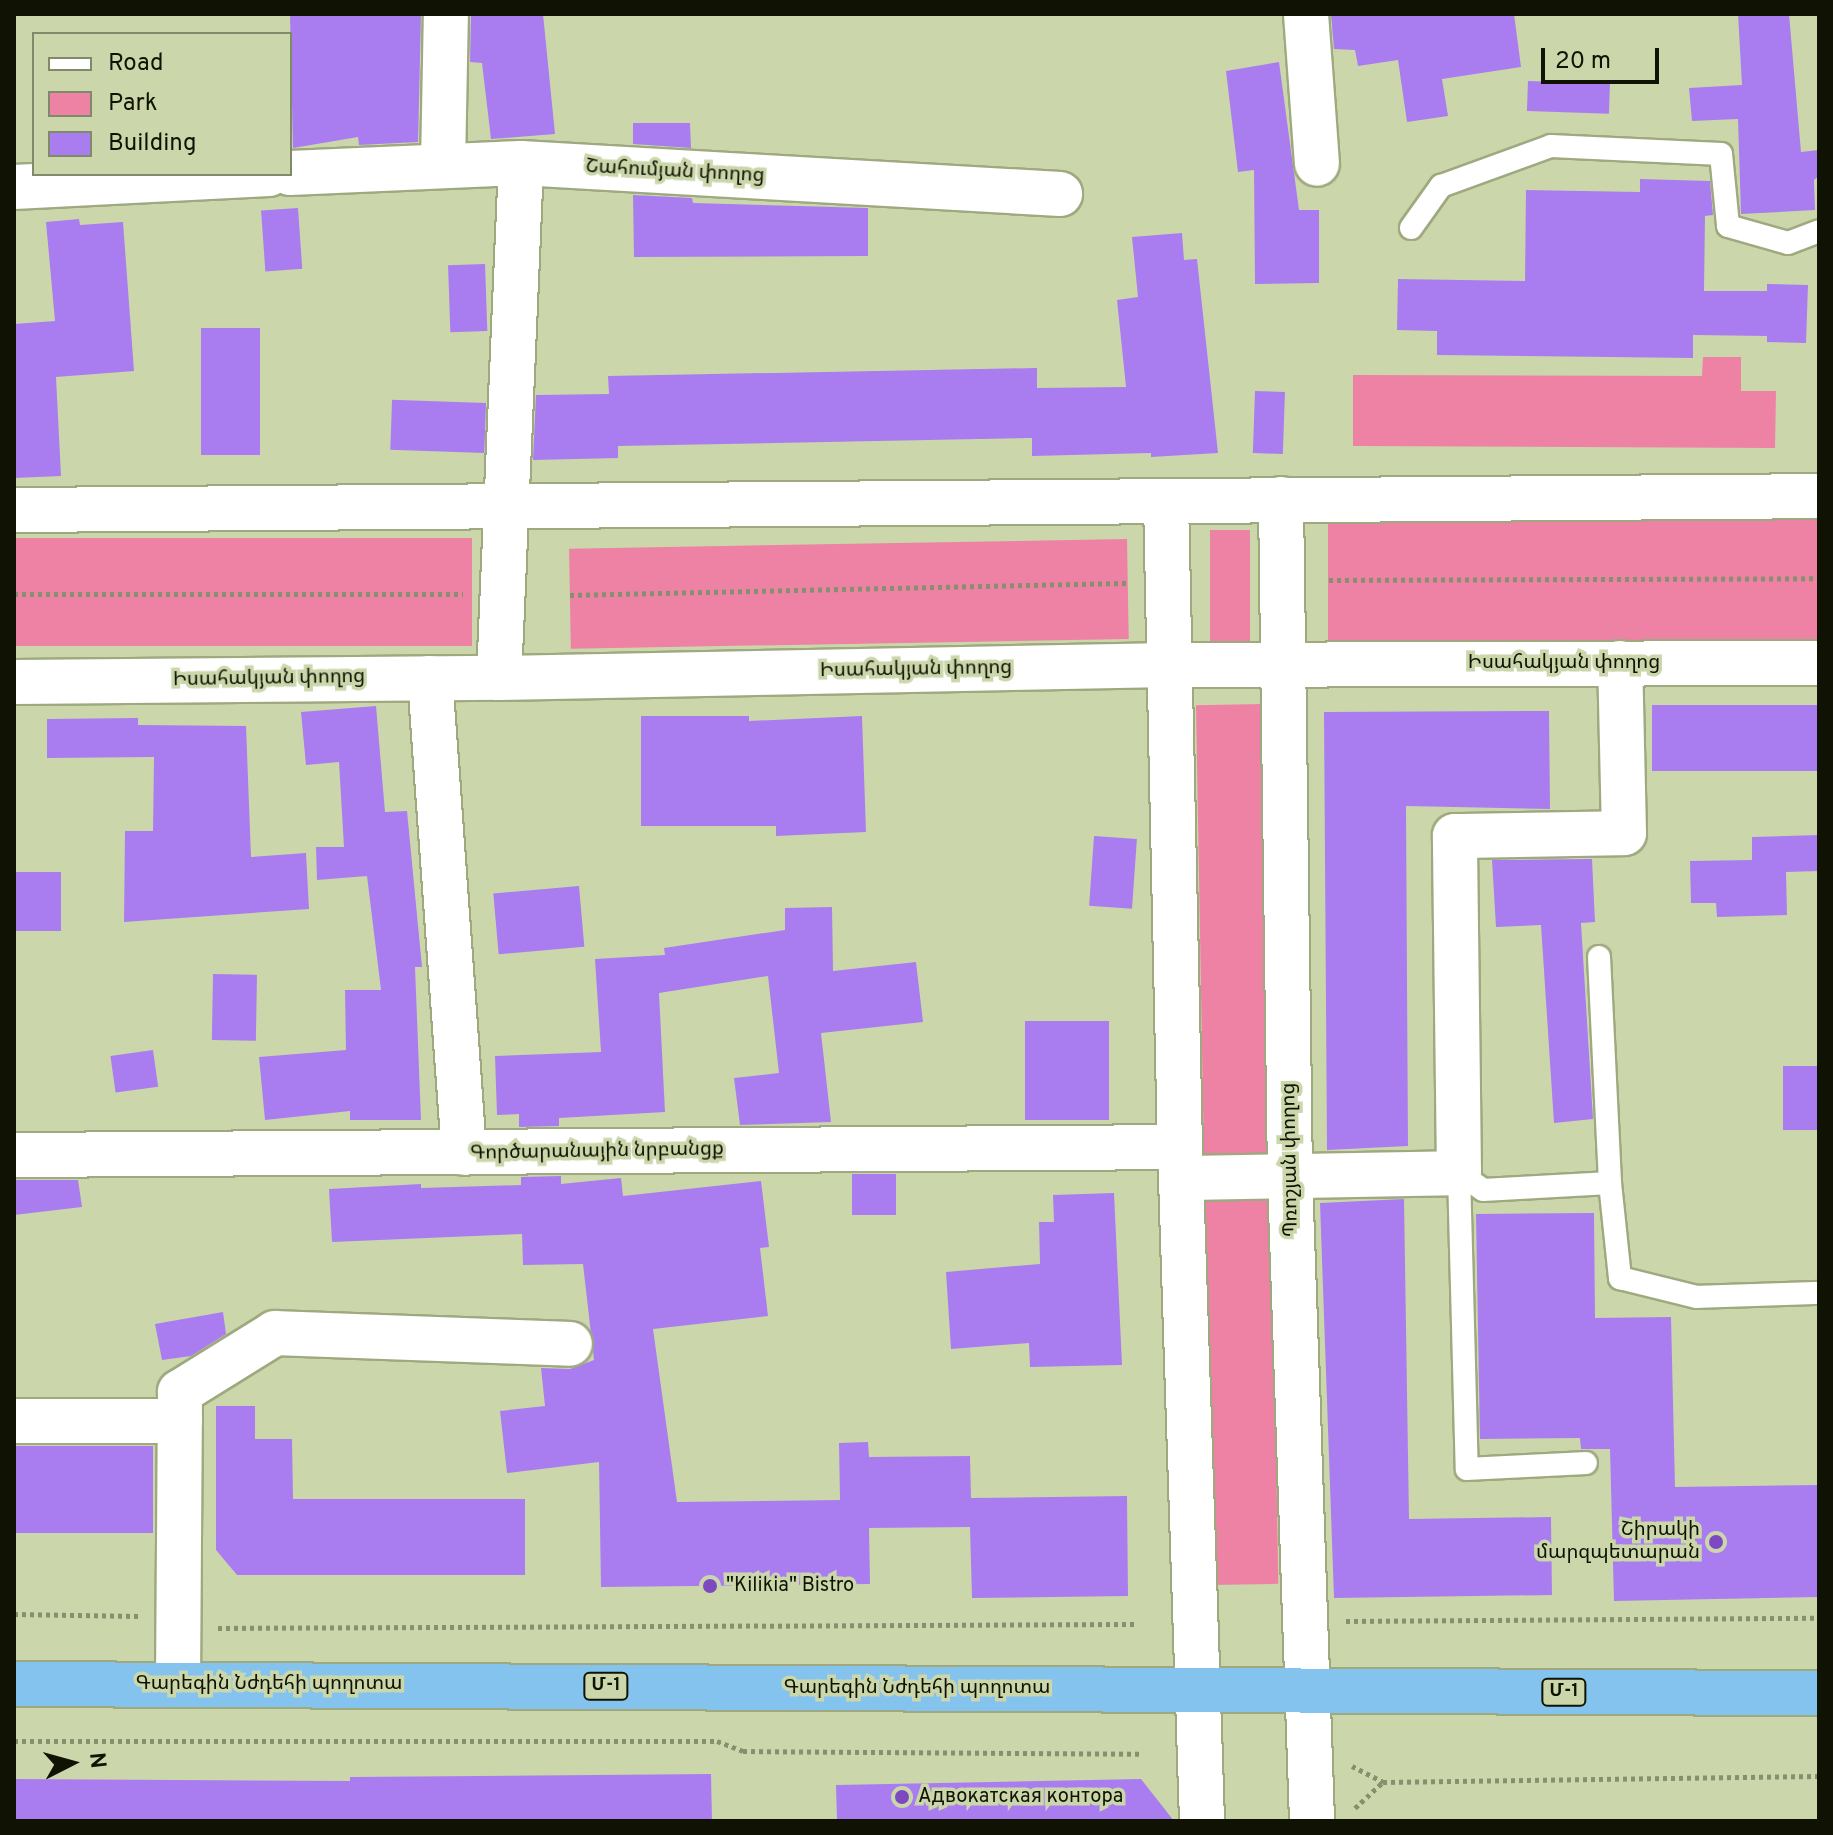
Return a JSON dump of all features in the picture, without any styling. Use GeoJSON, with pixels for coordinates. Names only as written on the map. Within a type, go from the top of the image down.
{"type":"FeatureCollection","features":[{"type":"Feature","properties":{"kind":"highway","name":"Գարեգին Նժդեհի պողոտա"},"geometry":{"type":"LineString","coordinates":[[14,1684],[1819,1693]]}},
{"type":"Feature","properties":{"kind":"street"},"geometry":{"type":"LineString","coordinates":[[443,165],[446,14]]}},
{"type":"Feature","properties":{"kind":"street"},"geometry":{"type":"LineString","coordinates":[[1306,14],[1317,164]]}},
{"type":"Feature","properties":{"kind":"street"},"geometry":{"type":"LineString","coordinates":[[499,678],[521,163]]}},
{"type":"Feature","properties":{"kind":"street","name":"Շահումյան փողոց"},"geometry":{"type":"LineString","coordinates":[[292,173],[521,163],[1060,194]]}},
{"type":"Feature","properties":{"kind":"street"},"geometry":{"type":"LineString","coordinates":[[14,187],[230,176]]}},
{"type":"Feature","properties":{"kind":"street"},"geometry":{"type":"LineString","coordinates":[[14,510],[1819,496]]}},
{"type":"Feature","properties":{"kind":"street","name":"Պռոշյան փողոց"},"geometry":{"type":"LineString","coordinates":[[1281,499],[1290,1178],[1308,1691],[1331,1817]]}},
{"type":"Feature","properties":{"kind":"street"},"geometry":{"type":"LineString","coordinates":[[1166,501],[1181,1162],[1202,1821]]}},
{"type":"Feature","properties":{"kind":"street"},"geometry":{"type":"LineString","coordinates":[[1459,1173],[1455,836],[1624,833],[1620,663]]}},
{"type":"Feature","properties":{"kind":"street","name":"Իսահակյան փողոց"},"geometry":{"type":"LineString","coordinates":[[14,682],[499,678],[1170,665],[1819,663]]}},
{"type":"Feature","properties":{"kind":"street"},"geometry":{"type":"LineString","coordinates":[[430,678],[464,1153]]}},
{"type":"Feature","properties":{"kind":"street","name":"Գործարանային նրբանցք"},"geometry":{"type":"LineString","coordinates":[[14,1155],[464,1153],[1181,1162],[1290,1178],[1459,1173]]}},
{"type":"Feature","properties":{"kind":"street"},"geometry":{"type":"LineString","coordinates":[[178,1683],[180,1392],[275,1333],[570,1344]]}},
{"type":"Feature","properties":{"kind":"street"},"geometry":{"type":"LineString","coordinates":[[14,1421],[180,1421]]}},
{"type":"Feature","properties":{"kind":"lane"},"geometry":{"type":"LineString","coordinates":[[1411,228],[1441,186],[1551,146],[1721,154],[1728,226],[1788,243],[1819,231]]}},
{"type":"Feature","properties":{"kind":"lane"},"geometry":{"type":"LineString","coordinates":[[1599,957],[1610,1183],[1620,1278],[1697,1297],[1819,1293]]}},
{"type":"Feature","properties":{"kind":"lane"},"geometry":{"type":"LineString","coordinates":[[1459,1173],[1483,1190],[1610,1183]]}},
{"type":"Feature","properties":{"kind":"lane"},"geometry":{"type":"LineString","coordinates":[[1459,1173],[1467,1469],[1586,1463]]}},
{"type":"Feature","properties":{"kind":"path"},"geometry":{"type":"LineString","coordinates":[[1329,580],[1819,578]]}},
{"type":"Feature","properties":{"kind":"path"},"geometry":{"type":"LineString","coordinates":[[570,595],[1127,583]]}},
{"type":"Feature","properties":{"kind":"path"},"geometry":{"type":"LineString","coordinates":[[14,594],[472,594]]}},
{"type":"Feature","properties":{"kind":"path"},"geometry":{"type":"LineString","coordinates":[[14,1614],[177,1616],[203,1628],[1137,1624]]}},
{"type":"Feature","properties":{"kind":"path"},"geometry":{"type":"LineString","coordinates":[[1341,1621],[1819,1618]]}},
{"type":"Feature","properties":{"kind":"path"},"geometry":{"type":"LineString","coordinates":[[14,1741],[717,1741],[743,1751],[1139,1754]]}},
{"type":"Feature","properties":{"kind":"path"},"geometry":{"type":"LineString","coordinates":[[1342,1761],[1383,1782],[1819,1776]]}},
{"type":"Feature","properties":{"kind":"path"},"geometry":{"type":"LineString","coordinates":[[1331,1817],[1383,1782]]}},
{"type":"Feature","properties":{"kind":"green space"},"geometry":{"type":"Polygon","coordinates":[[[1703,357],[1741,357],[1741,391],[1776,391],[1775,448],[1353,446],[1353,375],[1702,376],[1703,357]]]}},
{"type":"Feature","properties":{"kind":"green space"},"geometry":{"type":"Polygon","coordinates":[[[1328,519],[1819,519],[1819,643],[1328,643],[1328,519]]]}},
{"type":"Feature","properties":{"kind":"green space"},"geometry":{"type":"Polygon","coordinates":[[[1210,530],[1250,530],[1250,644],[1210,644],[1210,530]]]}},
{"type":"Feature","properties":{"kind":"green space"},"geometry":{"type":"Polygon","coordinates":[[[14,538],[472,538],[472,646],[14,646],[14,538]]]}},
{"type":"Feature","properties":{"kind":"green space"},"geometry":{"type":"Polygon","coordinates":[[[1127,539],[1129,639],[571,649],[569,549],[1127,539]]]}},
{"type":"Feature","properties":{"kind":"green space"},"geometry":{"type":"Polygon","coordinates":[[[1263,704],[1278,1584],[1211,1585],[1196,705],[1263,704]]]}},
{"type":"Feature","properties":{"kind":"building"},"geometry":{"type":"Polygon","coordinates":[[[290,14],[421,14],[418,142],[359,145],[358,137],[293,148],[290,14]]]}},
{"type":"Feature","properties":{"kind":"building"},"geometry":{"type":"Polygon","coordinates":[[[471,14],[543,14],[555,134],[491,139],[482,63],[470,62],[471,14]]]}},
{"type":"Feature","properties":{"kind":"building"},"geometry":{"type":"Polygon","coordinates":[[[1331,14],[1514,14],[1521,67],[1442,79],[1448,116],[1407,122],[1398,60],[1358,66],[1355,50],[1334,49],[1331,14]]]}},
{"type":"Feature","properties":{"kind":"building"},"geometry":{"type":"Polygon","coordinates":[[[1738,14],[1789,14],[1801,152],[1819,150],[1819,176],[1814,180],[1815,210],[1741,214],[1738,119],[1692,121],[1689,88],[1742,85],[1738,14]]]}},
{"type":"Feature","properties":{"kind":"building"},"geometry":{"type":"Polygon","coordinates":[[[1279,62],[1299,210],[1319,210],[1319,283],[1255,284],[1254,170],[1238,172],[1226,71],[1279,62]]]}},
{"type":"Feature","properties":{"kind":"building"},"geometry":{"type":"Polygon","coordinates":[[[1528,81],[1610,84],[1609,114],[1527,111],[1528,81]]]}},
{"type":"Feature","properties":{"kind":"building"},"geometry":{"type":"Polygon","coordinates":[[[633,123],[690,123],[691,148],[633,144],[633,123]]]}},
{"type":"Feature","properties":{"kind":"building"},"geometry":{"type":"Polygon","coordinates":[[[1640,179],[1710,181],[1713,215],[1705,216],[1704,291],[1767,291],[1767,284],[1808,285],[1806,343],[1767,342],[1767,336],[1693,335],[1693,358],[1437,355],[1437,331],[1397,330],[1398,279],[1525,281],[1526,190],[1640,192],[1640,179]]]}},
{"type":"Feature","properties":{"kind":"building"},"geometry":{"type":"Polygon","coordinates":[[[633,195],[692,198],[693,203],[868,208],[868,256],[634,257],[633,195]]]}},
{"type":"Feature","properties":{"kind":"building"},"geometry":{"type":"Polygon","coordinates":[[[298,208],[302,269],[265,271],[261,211],[298,208]]]}},
{"type":"Feature","properties":{"kind":"building"},"geometry":{"type":"Polygon","coordinates":[[[79,219],[80,225],[123,222],[134,371],[56,377],[61,476],[14,478],[14,324],[55,321],[46,222],[79,219]]]}},
{"type":"Feature","properties":{"kind":"building"},"geometry":{"type":"Polygon","coordinates":[[[1182,233],[1184,260],[1197,259],[1218,453],[1151,457],[1151,453],[1032,456],[1032,438],[618,446],[618,458],[533,460],[536,395],[609,394],[608,376],[1037,368],[1037,388],[1126,387],[1117,300],[1138,297],[1132,237],[1182,233]]]}},
{"type":"Feature","properties":{"kind":"building"},"geometry":{"type":"Polygon","coordinates":[[[485,264],[487,331],[450,332],[448,265],[485,264]]]}},
{"type":"Feature","properties":{"kind":"building"},"geometry":{"type":"Polygon","coordinates":[[[201,328],[260,328],[260,455],[201,455],[201,328]]]}},
{"type":"Feature","properties":{"kind":"building"},"geometry":{"type":"Polygon","coordinates":[[[1255,391],[1285,392],[1283,454],[1253,453],[1255,391]]]}},
{"type":"Feature","properties":{"kind":"building"},"geometry":{"type":"Polygon","coordinates":[[[392,400],[486,403],[484,453],[390,450],[392,400]]]}},
{"type":"Feature","properties":{"kind":"building"},"geometry":{"type":"Polygon","coordinates":[[[1652,705],[1819,705],[1819,771],[1652,771],[1652,705]]]}},
{"type":"Feature","properties":{"kind":"building"},"geometry":{"type":"Polygon","coordinates":[[[376,706],[385,812],[407,811],[422,967],[415,967],[421,1120],[350,1120],[350,1111],[265,1120],[259,1057],[346,1050],[345,990],[381,990],[367,876],[317,880],[316,847],[344,847],[339,762],[306,765],[301,712],[376,706]]]}},
{"type":"Feature","properties":{"kind":"building"},"geometry":{"type":"Polygon","coordinates":[[[1549,711],[1550,809],[1406,806],[1408,1146],[1327,1150],[1324,712],[1549,711]]]}},
{"type":"Feature","properties":{"kind":"building"},"geometry":{"type":"Polygon","coordinates":[[[641,716],[749,716],[749,721],[862,716],[866,832],[776,836],[776,826],[641,826],[641,716]]]}},
{"type":"Feature","properties":{"kind":"building"},"geometry":{"type":"Polygon","coordinates":[[[138,718],[138,725],[246,726],[251,857],[306,853],[309,909],[124,922],[125,831],[153,831],[154,757],[47,758],[47,719],[138,718]]]}},
{"type":"Feature","properties":{"kind":"building"},"geometry":{"type":"Polygon","coordinates":[[[1819,835],[1819,871],[1786,872],[1787,915],[1717,917],[1716,903],[1691,903],[1690,861],[1752,860],[1752,837],[1819,835]]]}},
{"type":"Feature","properties":{"kind":"building"},"geometry":{"type":"Polygon","coordinates":[[[1094,836],[1137,839],[1132,909],[1089,906],[1094,836]]]}},
{"type":"Feature","properties":{"kind":"building"},"geometry":{"type":"Polygon","coordinates":[[[1592,859],[1595,922],[1581,923],[1593,1119],[1554,1123],[1541,925],[1496,927],[1492,860],[1592,859]]]}},
{"type":"Feature","properties":{"kind":"building"},"geometry":{"type":"Polygon","coordinates":[[[14,872],[61,872],[61,931],[14,931],[14,872]]]}},
{"type":"Feature","properties":{"kind":"building"},"geometry":{"type":"Polygon","coordinates":[[[579,886],[584,947],[499,954],[493,893],[579,886]]]}},
{"type":"Feature","properties":{"kind":"building"},"geometry":{"type":"Polygon","coordinates":[[[832,907],[833,971],[916,962],[923,1022],[821,1033],[831,1122],[740,1125],[734,1078],[779,1073],[768,976],[659,993],[665,1112],[559,1118],[559,1126],[519,1127],[519,1114],[497,1115],[495,1056],[601,1052],[595,959],[665,955],[664,948],[785,930],[785,908],[832,907]]]}},
{"type":"Feature","properties":{"kind":"building"},"geometry":{"type":"Polygon","coordinates":[[[213,974],[257,975],[256,1041],[212,1040],[213,974]]]}},
{"type":"Feature","properties":{"kind":"building"},"geometry":{"type":"Polygon","coordinates":[[[1025,1021],[1109,1021],[1109,1120],[1025,1120],[1025,1021]]]}},
{"type":"Feature","properties":{"kind":"building"},"geometry":{"type":"Polygon","coordinates":[[[153,1050],[158,1087],[116,1093],[110,1056],[153,1050]]]}},
{"type":"Feature","properties":{"kind":"building"},"geometry":{"type":"Polygon","coordinates":[[[1783,1066],[1819,1066],[1819,1130],[1783,1130],[1783,1066]]]}},
{"type":"Feature","properties":{"kind":"building"},"geometry":{"type":"Polygon","coordinates":[[[852,1174],[896,1174],[896,1215],[852,1215],[852,1174]]]}},
{"type":"Feature","properties":{"kind":"building"},"geometry":{"type":"Polygon","coordinates":[[[561,1176],[561,1184],[621,1178],[623,1196],[761,1181],[769,1247],[760,1248],[768,1316],[653,1329],[677,1502],[840,1500],[839,1443],[868,1442],[869,1457],[970,1456],[971,1498],[1127,1496],[1128,1596],[972,1598],[970,1527],[869,1528],[870,1584],[601,1587],[599,1462],[507,1473],[500,1411],[545,1406],[541,1368],[570,1369],[594,1360],[583,1264],[523,1265],[522,1234],[332,1242],[329,1189],[421,1184],[421,1188],[521,1185],[521,1177],[561,1176]]]}},
{"type":"Feature","properties":{"kind":"building"},"geometry":{"type":"Polygon","coordinates":[[[14,1180],[78,1180],[82,1207],[14,1215],[14,1180]]]}},
{"type":"Feature","properties":{"kind":"building"},"geometry":{"type":"Polygon","coordinates":[[[1114,1193],[1122,1365],[1030,1367],[1029,1343],[951,1349],[946,1272],[1040,1264],[1039,1222],[1054,1222],[1053,1195],[1114,1193]]]}},
{"type":"Feature","properties":{"kind":"building"},"geometry":{"type":"Polygon","coordinates":[[[1404,1199],[1409,1519],[1551,1517],[1552,1595],[1334,1598],[1320,1203],[1404,1199]]]}},
{"type":"Feature","properties":{"kind":"building"},"geometry":{"type":"Polygon","coordinates":[[[1594,1213],[1595,1318],[1671,1317],[1675,1487],[1819,1485],[1819,1597],[1614,1601],[1610,1449],[1581,1449],[1580,1438],[1480,1439],[1476,1214],[1594,1213]]]}},
{"type":"Feature","properties":{"kind":"building"},"geometry":{"type":"Polygon","coordinates":[[[223,1312],[226,1334],[191,1356],[162,1360],[155,1324],[223,1312]]]}},
{"type":"Feature","properties":{"kind":"building"},"geometry":{"type":"Polygon","coordinates":[[[216,1406],[255,1406],[255,1439],[292,1439],[293,1499],[525,1499],[525,1575],[237,1575],[216,1550],[216,1406]]]}},
{"type":"Feature","properties":{"kind":"building"},"geometry":{"type":"Polygon","coordinates":[[[14,1446],[153,1446],[153,1533],[14,1533],[14,1446]]]}},
{"type":"Feature","properties":{"kind":"building"},"geometry":{"type":"Polygon","coordinates":[[[711,1774],[712,1821],[14,1821],[14,1779],[350,1781],[350,1777],[711,1774]]]}},
{"type":"Feature","properties":{"kind":"building"},"geometry":{"type":"Polygon","coordinates":[[[1141,1779],[1174,1821],[837,1821],[836,1785],[1141,1779]]]}},
{"type":"Feature","properties":{"kind":"place","name":"Շիրակի մարզպետարան"},"geometry":{"type":"Point","coordinates":[1716,1542]}},
{"type":"Feature","properties":{"kind":"place","name":"\"Kilikia\" Bistro"},"geometry":{"type":"Point","coordinates":[710,1586]}},
{"type":"Feature","properties":{"kind":"place","name":"Адвокатская контора"},"geometry":{"type":"Point","coordinates":[902,1797]}}]}
